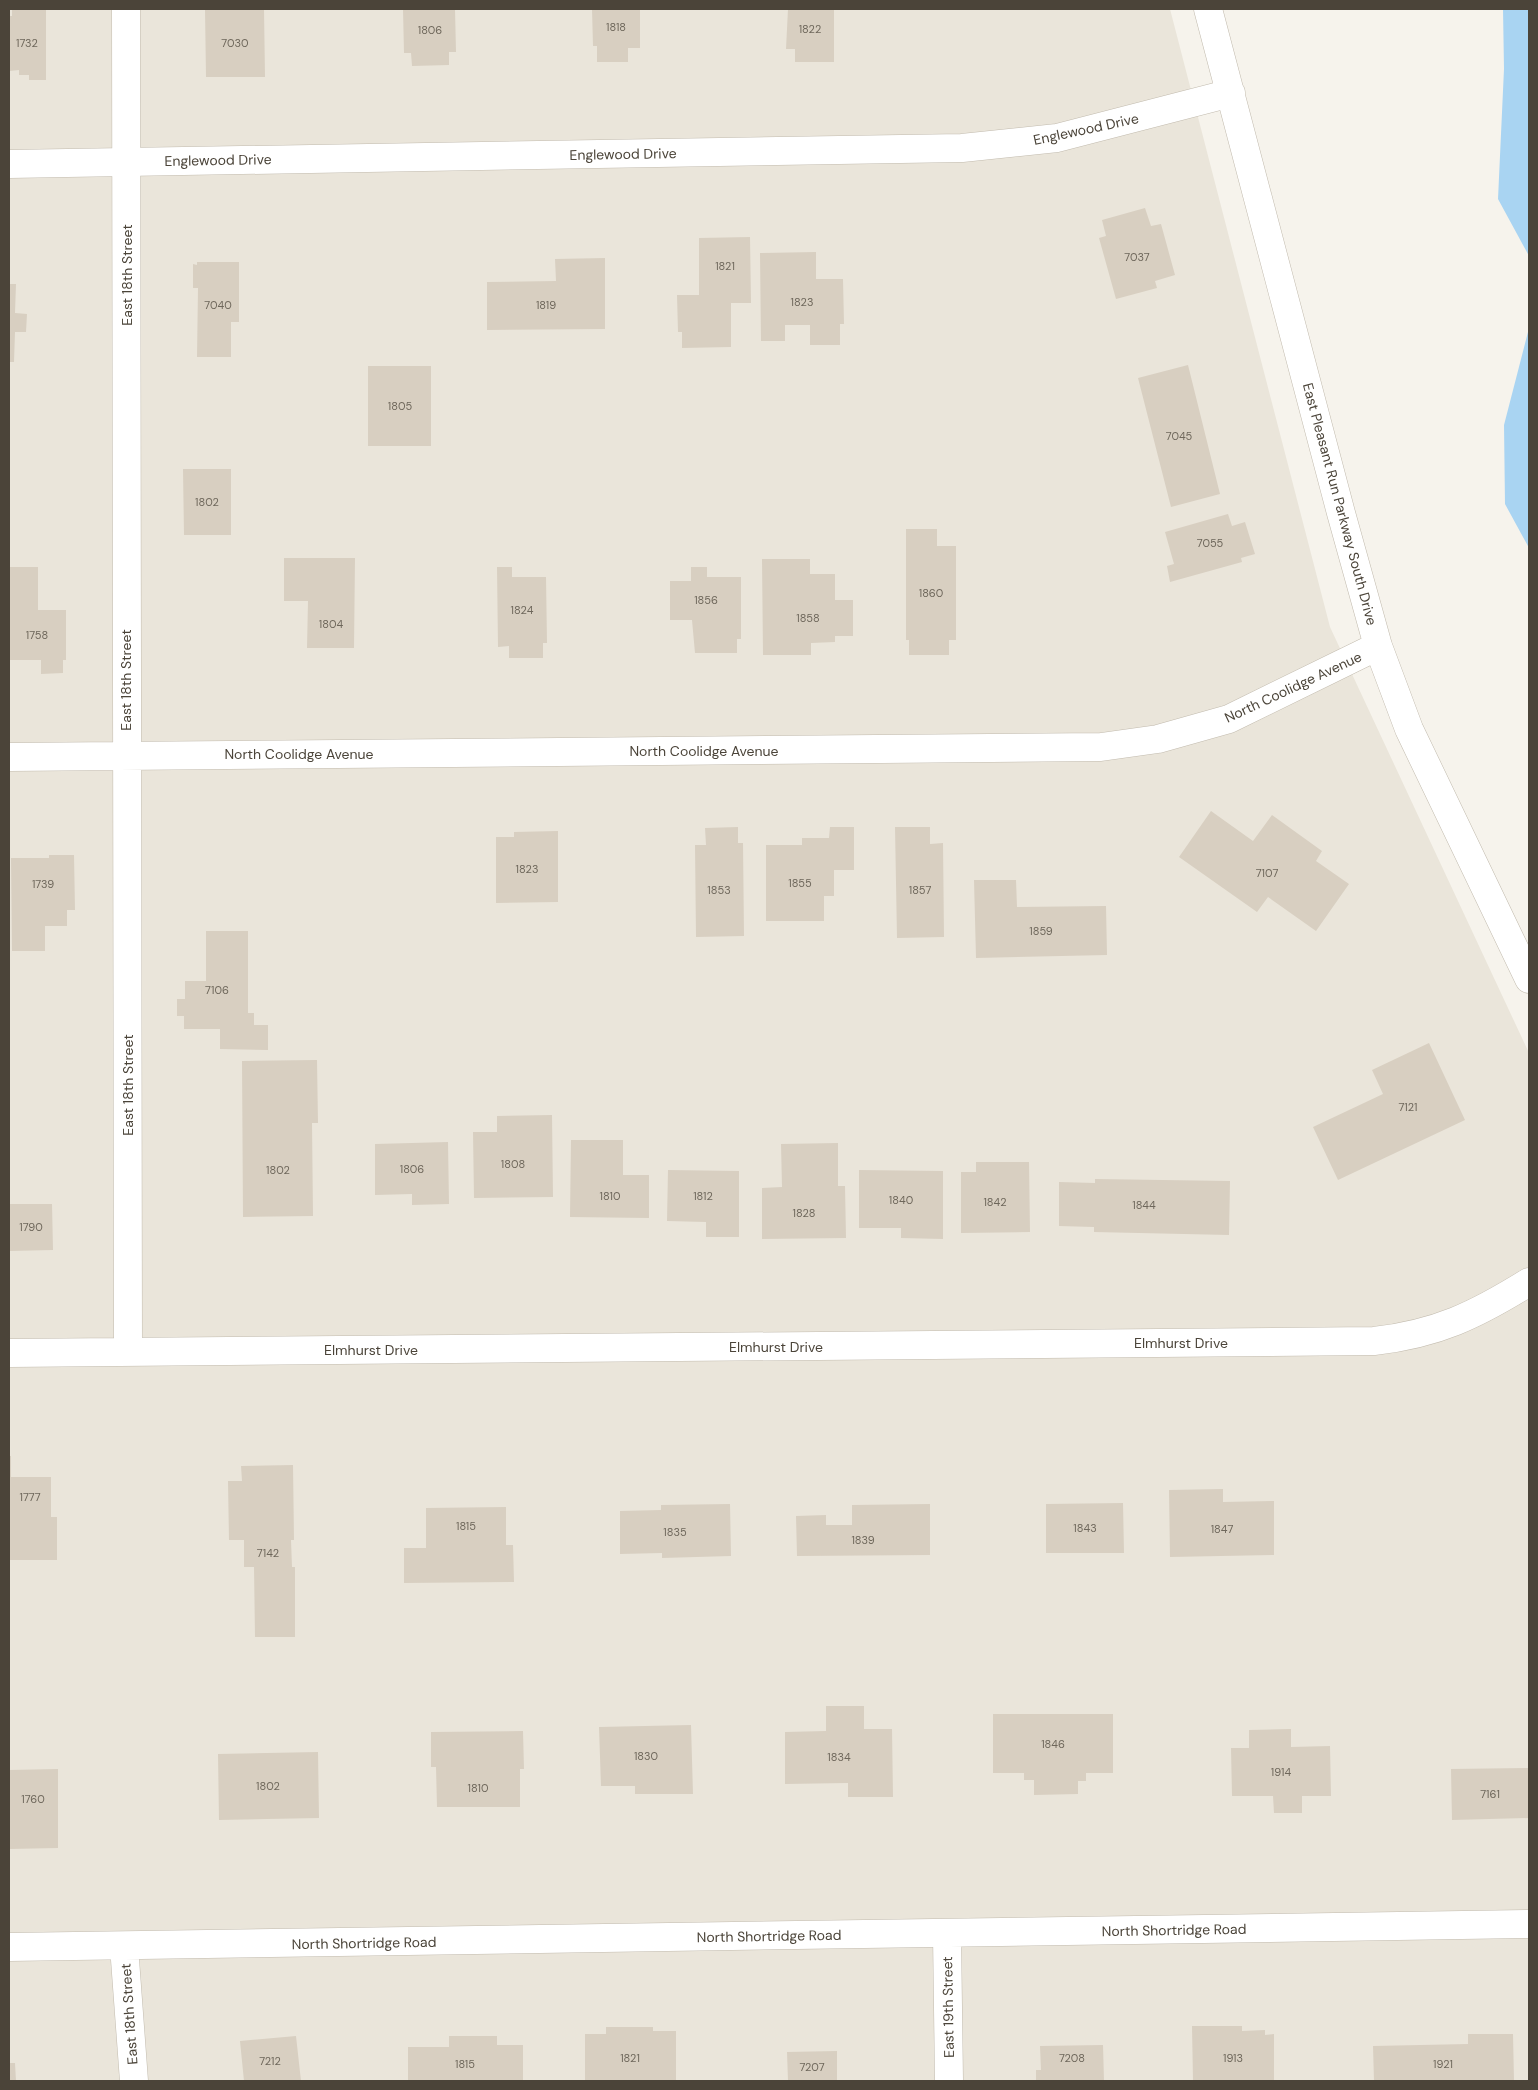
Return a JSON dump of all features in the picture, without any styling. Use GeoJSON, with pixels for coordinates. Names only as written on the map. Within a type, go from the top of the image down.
{"type":"FeatureCollection","features":[{"type":"Feature","properties":{"kind":"street","name":"East 18th Street"},"geometry":{"type":"LineString","coordinates":[[126,9],[128,1352]]}},
{"type":"Feature","properties":{"kind":"street","name":"East Pleasant Run Parkway South Drive"},"geometry":{"type":"LineString","coordinates":[[1208,9],[1378,646],[1409,729],[1529,979]]}},
{"type":"Feature","properties":{"kind":"street","name":"Englewood Drive"},"geometry":{"type":"LineString","coordinates":[[9,164],[962,148],[1057,138],[1231,93]]}},
{"type":"Feature","properties":{"kind":"street","name":"North Coolidge Avenue"},"geometry":{"type":"LineString","coordinates":[[9,757],[1101,747],[1158,739],[1229,719],[1378,646]]}},
{"type":"Feature","properties":{"kind":"street","name":"Elmhurst Drive"},"geometry":{"type":"LineString","coordinates":[[9,1353],[1374,1341],[1421,1334],[1448,1326],[1500,1301],[1529,1282]]}},
{"type":"Feature","properties":{"kind":"street","name":"North Shortridge Road"},"geometry":{"type":"LineString","coordinates":[[9,1948],[1529,1924]]}},
{"type":"Feature","properties":{"kind":"street","name":"East 19th Street"},"geometry":{"type":"LineString","coordinates":[[947,1934],[949,2081]]}},
{"type":"Feature","properties":{"kind":"street","name":"East 18th Street"},"geometry":{"type":"LineString","coordinates":[[124,1946],[134,2081]]}},
{"type":"Feature","properties":{"kind":"shaded area"},"geometry":{"type":"Polygon","coordinates":[[[9,9],[1170,9],[1330,627],[1529,1053],[1529,2081],[9,2081],[9,9]]]}},
{"type":"Feature","properties":{"kind":"water"},"geometry":{"type":"Polygon","coordinates":[[[1503,9],[1529,9],[1529,256],[1498,199],[1504,69],[1503,9]]]}},
{"type":"Feature","properties":{"kind":"water"},"geometry":{"type":"Polygon","coordinates":[[[1529,328],[1529,548],[1505,504],[1504,425],[1529,328]]]}},
{"type":"Feature","properties":{"kind":"building"},"geometry":{"type":"Polygon","coordinates":[[[12,9],[46,9],[46,80],[29,80],[29,75],[19,75],[19,70],[9,71],[9,16],[12,16],[12,9]]]}},
{"type":"Feature","properties":{"kind":"building"},"geometry":{"type":"Polygon","coordinates":[[[205,9],[264,9],[265,77],[206,77],[205,9]]]}},
{"type":"Feature","properties":{"kind":"building"},"geometry":{"type":"Polygon","coordinates":[[[403,9],[455,9],[456,52],[449,52],[449,65],[412,66],[411,53],[404,53],[403,9]]]}},
{"type":"Feature","properties":{"kind":"building"},"geometry":{"type":"Polygon","coordinates":[[[592,9],[640,9],[640,48],[628,48],[628,62],[597,62],[597,46],[593,46],[592,9]]]}},
{"type":"Feature","properties":{"kind":"building"},"geometry":{"type":"Polygon","coordinates":[[[788,9],[834,9],[834,62],[795,62],[795,49],[786,49],[788,9]]]}},
{"type":"Feature","properties":{"kind":"building"},"geometry":{"type":"Polygon","coordinates":[[[1145,208],[1151,226],[1161,224],[1175,275],[1155,281],[1157,288],[1116,299],[1099,238],[1106,236],[1102,220],[1145,208]]]}},
{"type":"Feature","properties":{"kind":"building"},"geometry":{"type":"Polygon","coordinates":[[[750,237],[751,303],[731,303],[731,347],[682,348],[682,332],[678,332],[677,295],[699,295],[699,238],[750,237]]]}},
{"type":"Feature","properties":{"kind":"building"},"geometry":{"type":"Polygon","coordinates":[[[816,252],[816,279],[843,279],[844,324],[840,324],[840,345],[810,345],[810,325],[785,325],[785,341],[761,341],[760,253],[816,252]]]}},
{"type":"Feature","properties":{"kind":"building"},"geometry":{"type":"Polygon","coordinates":[[[605,258],[605,329],[487,330],[487,282],[556,281],[555,259],[605,258]]]}},
{"type":"Feature","properties":{"kind":"building"},"geometry":{"type":"Polygon","coordinates":[[[197,262],[239,262],[239,322],[231,322],[231,357],[197,357],[198,288],[193,288],[193,264],[197,265],[197,262]]]}},
{"type":"Feature","properties":{"kind":"building"},"geometry":{"type":"Polygon","coordinates":[[[9,284],[16,284],[15,313],[27,314],[26,332],[15,332],[14,362],[9,362],[9,284]]]}},
{"type":"Feature","properties":{"kind":"building"},"geometry":{"type":"Polygon","coordinates":[[[1188,365],[1220,494],[1171,507],[1138,378],[1188,365]]]}},
{"type":"Feature","properties":{"kind":"building"},"geometry":{"type":"Polygon","coordinates":[[[368,366],[431,366],[431,446],[368,446],[368,366]]]}},
{"type":"Feature","properties":{"kind":"building"},"geometry":{"type":"Polygon","coordinates":[[[183,469],[231,469],[231,535],[184,535],[183,469]]]}},
{"type":"Feature","properties":{"kind":"building"},"geometry":{"type":"Polygon","coordinates":[[[1228,514],[1232,526],[1245,522],[1255,554],[1241,558],[1242,562],[1170,582],[1167,566],[1174,564],[1165,532],[1228,514]]]}},
{"type":"Feature","properties":{"kind":"building"},"geometry":{"type":"Polygon","coordinates":[[[906,529],[937,529],[937,546],[956,546],[956,640],[949,640],[949,655],[909,655],[909,640],[906,640],[906,529]]]}},
{"type":"Feature","properties":{"kind":"building"},"geometry":{"type":"Polygon","coordinates":[[[284,558],[355,558],[354,648],[307,648],[308,601],[284,601],[284,558]]]}},
{"type":"Feature","properties":{"kind":"building"},"geometry":{"type":"Polygon","coordinates":[[[762,559],[810,559],[810,574],[835,574],[835,600],[853,600],[853,636],[835,636],[835,642],[811,643],[811,655],[763,655],[762,559]]]}},
{"type":"Feature","properties":{"kind":"building"},"geometry":{"type":"Polygon","coordinates":[[[9,567],[38,567],[38,610],[66,610],[66,660],[63,660],[63,673],[41,674],[41,660],[9,660],[9,567]]]}},
{"type":"Feature","properties":{"kind":"building"},"geometry":{"type":"Polygon","coordinates":[[[497,567],[512,567],[512,577],[546,577],[547,643],[543,643],[543,658],[509,658],[509,646],[498,647],[497,567]]]}},
{"type":"Feature","properties":{"kind":"building"},"geometry":{"type":"Polygon","coordinates":[[[691,567],[707,567],[707,577],[741,577],[741,639],[737,639],[737,653],[695,653],[692,620],[670,620],[670,581],[691,581],[691,567]]]}},
{"type":"Feature","properties":{"kind":"building"},"geometry":{"type":"Polygon","coordinates":[[[1211,811],[1253,841],[1272,815],[1322,851],[1316,861],[1349,884],[1316,931],[1268,897],[1257,912],[1179,857],[1211,811]]]}},
{"type":"Feature","properties":{"kind":"building"},"geometry":{"type":"Polygon","coordinates":[[[738,827],[738,843],[743,843],[744,936],[696,937],[695,845],[706,845],[705,828],[738,827]]]}},
{"type":"Feature","properties":{"kind":"building"},"geometry":{"type":"Polygon","coordinates":[[[830,827],[854,827],[854,870],[834,870],[834,896],[824,896],[824,921],[766,921],[766,845],[802,845],[802,838],[829,838],[830,827]]]}},
{"type":"Feature","properties":{"kind":"building"},"geometry":{"type":"Polygon","coordinates":[[[895,827],[930,827],[930,844],[943,843],[944,937],[897,938],[895,827]]]}},
{"type":"Feature","properties":{"kind":"building"},"geometry":{"type":"Polygon","coordinates":[[[558,831],[558,902],[496,903],[496,837],[514,837],[514,832],[558,831]]]}},
{"type":"Feature","properties":{"kind":"building"},"geometry":{"type":"Polygon","coordinates":[[[49,855],[74,855],[75,910],[67,910],[67,926],[45,926],[45,951],[12,951],[11,858],[49,858],[49,855]]]}},
{"type":"Feature","properties":{"kind":"building"},"geometry":{"type":"Polygon","coordinates":[[[974,880],[1016,880],[1017,907],[1106,906],[1107,955],[976,958],[974,880]]]}},
{"type":"Feature","properties":{"kind":"building"},"geometry":{"type":"Polygon","coordinates":[[[206,931],[248,931],[248,1013],[254,1013],[254,1025],[268,1025],[268,1050],[220,1049],[220,1029],[184,1029],[184,1016],[177,1016],[177,999],[185,999],[185,981],[206,981],[206,931]]]}},
{"type":"Feature","properties":{"kind":"building"},"geometry":{"type":"Polygon","coordinates":[[[1429,1043],[1465,1120],[1338,1180],[1313,1127],[1383,1094],[1372,1070],[1429,1043]]]}},
{"type":"Feature","properties":{"kind":"building"},"geometry":{"type":"Polygon","coordinates":[[[317,1060],[318,1123],[312,1123],[313,1216],[243,1217],[242,1061],[317,1060]]]}},
{"type":"Feature","properties":{"kind":"building"},"geometry":{"type":"Polygon","coordinates":[[[552,1115],[553,1197],[474,1198],[473,1132],[497,1132],[497,1116],[552,1115]]]}},
{"type":"Feature","properties":{"kind":"building"},"geometry":{"type":"Polygon","coordinates":[[[571,1140],[623,1140],[623,1175],[649,1175],[649,1218],[570,1217],[571,1140]]]}},
{"type":"Feature","properties":{"kind":"building"},"geometry":{"type":"Polygon","coordinates":[[[448,1142],[449,1204],[412,1205],[412,1194],[375,1195],[375,1144],[448,1142]]]}},
{"type":"Feature","properties":{"kind":"building"},"geometry":{"type":"Polygon","coordinates":[[[838,1143],[838,1186],[845,1186],[846,1238],[762,1239],[762,1188],[782,1187],[781,1144],[838,1143]]]}},
{"type":"Feature","properties":{"kind":"building"},"geometry":{"type":"Polygon","coordinates":[[[976,1162],[1029,1162],[1030,1232],[961,1233],[961,1172],[976,1172],[976,1162]]]}},
{"type":"Feature","properties":{"kind":"building"},"geometry":{"type":"Polygon","coordinates":[[[668,1170],[739,1171],[739,1237],[706,1237],[706,1222],[667,1221],[668,1170]]]}},
{"type":"Feature","properties":{"kind":"building"},"geometry":{"type":"Polygon","coordinates":[[[859,1170],[943,1171],[943,1239],[901,1238],[901,1228],[859,1228],[859,1170]]]}},
{"type":"Feature","properties":{"kind":"building"},"geometry":{"type":"Polygon","coordinates":[[[1095,1179],[1230,1181],[1229,1235],[1094,1232],[1094,1227],[1059,1226],[1059,1182],[1095,1183],[1095,1179]]]}},
{"type":"Feature","properties":{"kind":"building"},"geometry":{"type":"Polygon","coordinates":[[[9,1204],[52,1204],[53,1250],[9,1251],[9,1204]]]}},
{"type":"Feature","properties":{"kind":"building"},"geometry":{"type":"Polygon","coordinates":[[[9,1456],[11,1456],[11,1477],[51,1477],[51,1517],[57,1517],[57,1560],[9,1560],[9,1456]]]}},
{"type":"Feature","properties":{"kind":"building"},"geometry":{"type":"Polygon","coordinates":[[[293,1465],[294,1540],[291,1540],[292,1567],[295,1567],[295,1637],[255,1637],[254,1567],[244,1567],[244,1540],[229,1540],[228,1481],[242,1481],[241,1466],[293,1465]]]}},
{"type":"Feature","properties":{"kind":"building"},"geometry":{"type":"Polygon","coordinates":[[[1223,1489],[1223,1502],[1274,1501],[1274,1555],[1170,1557],[1169,1490],[1223,1489]]]}},
{"type":"Feature","properties":{"kind":"building"},"geometry":{"type":"Polygon","coordinates":[[[1123,1503],[1124,1553],[1046,1553],[1046,1504],[1123,1503]]]}},
{"type":"Feature","properties":{"kind":"building"},"geometry":{"type":"Polygon","coordinates":[[[730,1504],[731,1556],[662,1558],[662,1553],[620,1554],[620,1511],[661,1510],[661,1505],[730,1504]]]}},
{"type":"Feature","properties":{"kind":"building"},"geometry":{"type":"Polygon","coordinates":[[[930,1504],[930,1555],[797,1556],[796,1516],[826,1515],[826,1525],[852,1525],[852,1505],[930,1504]]]}},
{"type":"Feature","properties":{"kind":"building"},"geometry":{"type":"Polygon","coordinates":[[[506,1507],[506,1545],[513,1545],[514,1582],[404,1583],[404,1548],[426,1548],[426,1508],[506,1507]]]}},
{"type":"Feature","properties":{"kind":"building"},"geometry":{"type":"Polygon","coordinates":[[[826,1706],[864,1706],[864,1729],[892,1729],[893,1797],[848,1797],[848,1783],[785,1784],[785,1732],[826,1731],[826,1706]]]}},
{"type":"Feature","properties":{"kind":"building"},"geometry":{"type":"Polygon","coordinates":[[[993,1714],[1113,1714],[1113,1773],[1086,1773],[1086,1781],[1078,1781],[1078,1794],[1034,1795],[1034,1780],[1024,1780],[1024,1773],[993,1773],[993,1714]]]}},
{"type":"Feature","properties":{"kind":"building"},"geometry":{"type":"Polygon","coordinates":[[[691,1725],[693,1794],[635,1794],[635,1786],[601,1786],[599,1727],[691,1725]]]}},
{"type":"Feature","properties":{"kind":"building"},"geometry":{"type":"Polygon","coordinates":[[[1291,1729],[1291,1747],[1330,1746],[1331,1796],[1302,1796],[1302,1813],[1274,1813],[1273,1796],[1232,1796],[1231,1748],[1249,1748],[1249,1730],[1291,1729]]]}},
{"type":"Feature","properties":{"kind":"building"},"geometry":{"type":"Polygon","coordinates":[[[523,1731],[524,1769],[520,1769],[520,1807],[437,1807],[436,1767],[431,1767],[431,1732],[523,1731]]]}},
{"type":"Feature","properties":{"kind":"building"},"geometry":{"type":"Polygon","coordinates":[[[318,1752],[319,1818],[219,1820],[218,1754],[318,1752]]]}},
{"type":"Feature","properties":{"kind":"building"},"geometry":{"type":"Polygon","coordinates":[[[1529,1768],[1529,1818],[1452,1820],[1451,1769],[1529,1768]]]}},
{"type":"Feature","properties":{"kind":"building"},"geometry":{"type":"Polygon","coordinates":[[[58,1769],[58,1848],[9,1849],[9,1770],[58,1769]]]}},
{"type":"Feature","properties":{"kind":"building"},"geometry":{"type":"Polygon","coordinates":[[[1192,2026],[1242,2026],[1242,2031],[1265,2030],[1265,2035],[1274,2034],[1274,2081],[1193,2081],[1192,2026]]]}},
{"type":"Feature","properties":{"kind":"building"},"geometry":{"type":"Polygon","coordinates":[[[606,2027],[653,2027],[653,2031],[676,2031],[676,2081],[585,2081],[585,2034],[606,2034],[606,2027]]]}},
{"type":"Feature","properties":{"kind":"building"},"geometry":{"type":"Polygon","coordinates":[[[1468,2034],[1513,2034],[1514,2081],[1374,2081],[1373,2046],[1468,2044],[1468,2034]]]}},
{"type":"Feature","properties":{"kind":"building"},"geometry":{"type":"Polygon","coordinates":[[[296,2036],[301,2081],[244,2081],[240,2041],[296,2036]]]}},
{"type":"Feature","properties":{"kind":"building"},"geometry":{"type":"Polygon","coordinates":[[[449,2036],[497,2036],[497,2045],[523,2045],[523,2081],[408,2081],[408,2047],[449,2047],[449,2036]]]}},
{"type":"Feature","properties":{"kind":"building"},"geometry":{"type":"Polygon","coordinates":[[[1103,2045],[1104,2081],[1036,2081],[1036,2070],[1041,2070],[1040,2046],[1103,2045]]]}},
{"type":"Feature","properties":{"kind":"building"},"geometry":{"type":"Polygon","coordinates":[[[837,2051],[837,2081],[788,2081],[787,2052],[837,2051]]]}},
{"type":"Feature","properties":{"kind":"building"},"geometry":{"type":"Polygon","coordinates":[[[9,2063],[15,2063],[16,2081],[9,2081],[9,2063]]]}}]}
